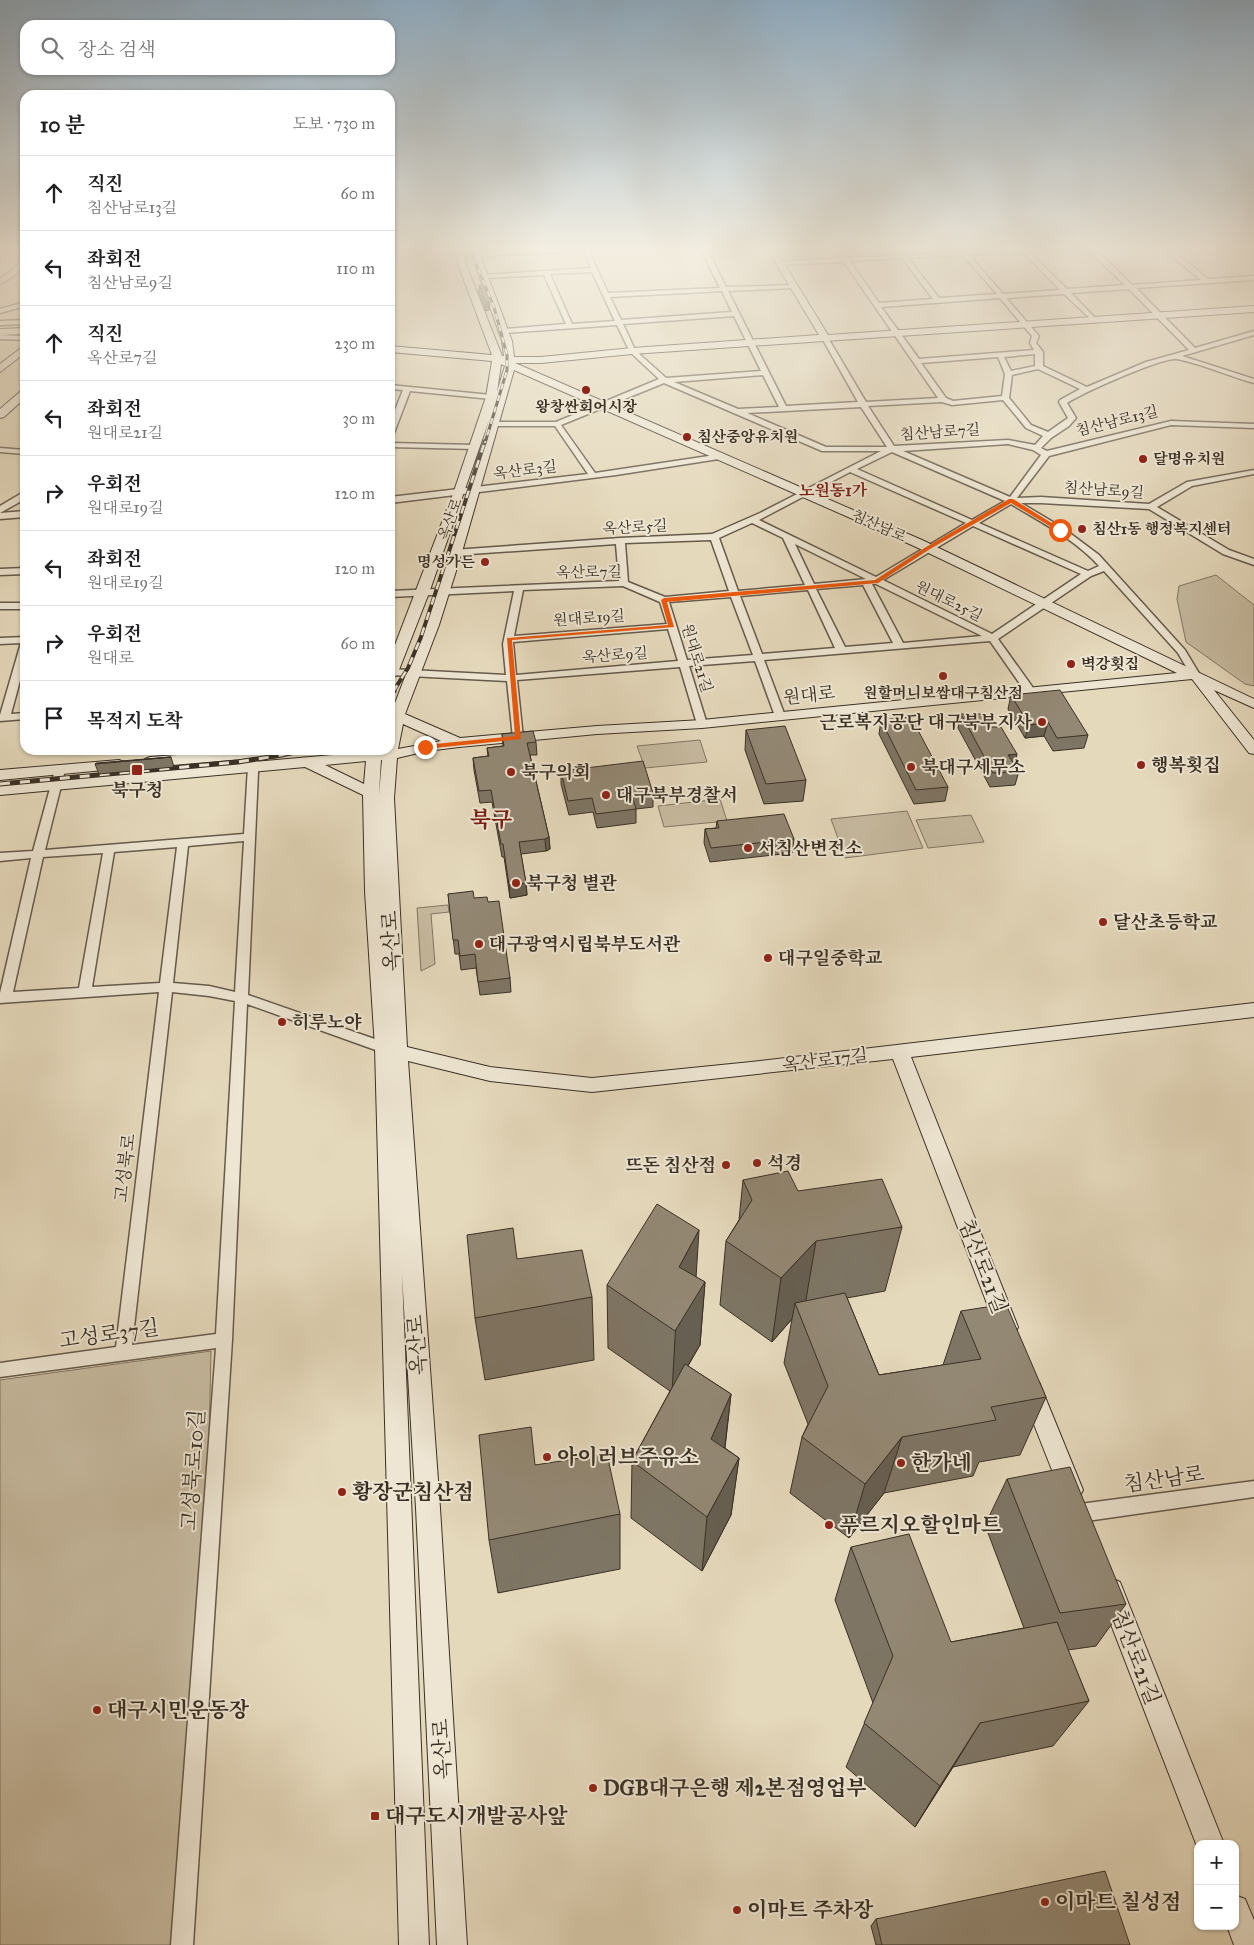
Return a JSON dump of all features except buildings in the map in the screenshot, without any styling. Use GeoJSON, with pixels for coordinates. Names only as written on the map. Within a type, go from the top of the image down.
{"type":"FeatureCollection","features":[{"type":"Feature","properties":{"kind":"main road"},"geometry":{"type":"LineString","coordinates":[[492,338],[497,359]]}},
{"type":"Feature","properties":{"kind":"main road"},"geometry":{"type":"LineString","coordinates":[[395,721],[432,625],[494,424],[510,362],[505,338]]}},
{"type":"Feature","properties":{"kind":"main road"},"geometry":{"type":"LineString","coordinates":[[510,362],[632,351],[828,338]]}},
{"type":"Feature","properties":{"kind":"main road","name":"침산남로"},"geometry":{"type":"LineString","coordinates":[[395,349],[497,359],[510,362],[928,548],[1195,675],[1254,750]]}},
{"type":"Feature","properties":{"kind":"main road"},"geometry":{"type":"LineString","coordinates":[[0,369],[20,352]]}},
{"type":"Feature","properties":{"kind":"main road","name":"옥산로"},"geometry":{"type":"LineString","coordinates":[[395,661],[423,593],[460,491],[491,396],[497,359]]}},
{"type":"Feature","properties":{"kind":"main road"},"geometry":{"type":"LineString","coordinates":[[0,415],[20,397]]}},
{"type":"Feature","properties":{"kind":"main road"},"geometry":{"type":"LineString","coordinates":[[1195,675],[1254,704]]}},
{"type":"Feature","properties":{"kind":"main road","name":"원대로"},"geometry":{"type":"LineString","coordinates":[[395,752],[406,753],[425,747],[459,743],[597,730],[702,724],[1195,675]]}},
{"type":"Feature","properties":{"kind":"main road"},"geometry":{"type":"LineString","coordinates":[[397,716],[459,743]]}},
{"type":"Feature","properties":{"kind":"main road","name":"원대로"},"geometry":{"type":"LineString","coordinates":[[0,775],[279,755]]}},
{"type":"Feature","properties":{"kind":"main road"},"geometry":{"type":"LineString","coordinates":[[307,755],[371,793]]}},
{"type":"Feature","properties":{"kind":"main road","name":"옥산로"},"geometry":{"type":"LineString","coordinates":[[382,755],[371,793],[373,891],[391,1049],[429,1518],[452,1945]]}},
{"type":"Feature","properties":{"kind":"main road","name":"옥산로"},"geometry":{"type":"LineString","coordinates":[[383,755],[386,798],[414,1945]]}},
{"type":"Feature","properties":{"kind":"main road","name":"원대로"},"geometry":{"type":"LineString","coordinates":[[0,790],[56,785],[254,757]]}},
{"type":"Feature","properties":{"kind":"main road","name":"옥산로17길"},"geometry":{"type":"LineString","coordinates":[[391,1049],[490,1074],[592,1085],[1149,1024],[1254,1010]]}},
{"type":"Feature","properties":{"kind":"main road","name":"침산로21길"},"geometry":{"type":"LineString","coordinates":[[899,1051],[1084,1522]]}},
{"type":"Feature","properties":{"kind":"main road","name":"침산로21길"},"geometry":{"type":"LineString","coordinates":[[1102,1568],[1208,1840]]}},
{"type":"Feature","properties":{"kind":"main road"},"geometry":{"type":"LineString","coordinates":[[1239,1919],[1250,1945]]}},
{"type":"Feature","properties":{"kind":"street"},"geometry":{"type":"LineString","coordinates":[[626,338],[632,351],[664,380],[825,450],[892,449],[1011,500],[1075,540],[1096,557],[1182,652],[1195,675]]}},
{"type":"Feature","properties":{"kind":"street"},"geometry":{"type":"LineString","coordinates":[[749,338],[782,408]]}},
{"type":"Feature","properties":{"kind":"street"},"geometry":{"type":"LineString","coordinates":[[825,338],[863,404],[892,449]]}},
{"type":"Feature","properties":{"kind":"street"},"geometry":{"type":"LineString","coordinates":[[900,338],[918,361],[943,400]]}},
{"type":"Feature","properties":{"kind":"street"},"geometry":{"type":"LineString","coordinates":[[1036,338],[1034,344],[1039,352],[1039,367]]}},
{"type":"Feature","properties":{"kind":"street"},"geometry":{"type":"LineString","coordinates":[[1182,338],[1194,351]]}},
{"type":"Feature","properties":{"kind":"street"},"geometry":{"type":"LineString","coordinates":[[1036,448],[1049,435],[1065,427],[1072,418],[1063,402],[1086,389],[1174,356],[1238,338]]}},
{"type":"Feature","properties":{"kind":"street"},"geometry":{"type":"LineString","coordinates":[[918,361],[1039,352]]}},
{"type":"Feature","properties":{"kind":"street"},"geometry":{"type":"LineString","coordinates":[[1000,355],[1009,374],[1005,398],[1028,429],[1038,434],[1049,435]]}},
{"type":"Feature","properties":{"kind":"street"},"geometry":{"type":"LineString","coordinates":[[1174,356],[1254,381]]}},
{"type":"Feature","properties":{"kind":"street"},"geometry":{"type":"LineString","coordinates":[[1009,374],[1039,367],[1086,389]]}},
{"type":"Feature","properties":{"kind":"street"},"geometry":{"type":"LineString","coordinates":[[494,424],[557,424],[664,380],[766,373]]}},
{"type":"Feature","properties":{"kind":"street"},"geometry":{"type":"LineString","coordinates":[[395,388],[491,396]]}},
{"type":"Feature","properties":{"kind":"street"},"geometry":{"type":"LineString","coordinates":[[395,420],[407,389]]}},
{"type":"Feature","properties":{"kind":"street"},"geometry":{"type":"LineString","coordinates":[[737,412],[943,400],[952,403],[1005,398]]}},
{"type":"Feature","properties":{"kind":"street"},"geometry":{"type":"LineString","coordinates":[[395,412],[399,410]]}},
{"type":"Feature","properties":{"kind":"street","name":"침산남로13길"},"geometry":{"type":"LineString","coordinates":[[1046,454],[1171,423],[1254,426]]}},
{"type":"Feature","properties":{"kind":"street","name":"옥산로3길"},"geometry":{"type":"LineString","coordinates":[[557,424],[593,476]]}},
{"type":"Feature","properties":{"kind":"street","name":"침산남로7길"},"geometry":{"type":"LineString","coordinates":[[806,493],[892,449],[1008,442],[1036,448],[1046,454]]}},
{"type":"Feature","properties":{"kind":"street"},"geometry":{"type":"LineString","coordinates":[[395,445],[474,447]]}},
{"type":"Feature","properties":{"kind":"street"},"geometry":{"type":"LineString","coordinates":[[0,450],[20,452]]}},
{"type":"Feature","properties":{"kind":"street"},"geometry":{"type":"LineString","coordinates":[[928,548],[1011,500],[1046,454]]}},
{"type":"Feature","properties":{"kind":"street","name":"옥산로3길"},"geometry":{"type":"LineString","coordinates":[[395,499],[593,476],[722,456]]}},
{"type":"Feature","properties":{"kind":"street"},"geometry":{"type":"LineString","coordinates":[[850,469],[1088,574]]}},
{"type":"Feature","properties":{"kind":"street"},"geometry":{"type":"LineString","coordinates":[[1151,507],[1190,484],[1254,472]]}},
{"type":"Feature","properties":{"kind":"street","name":"옥산로5길"},"geometry":{"type":"LineString","coordinates":[[456,552],[714,537],[806,493]]}},
{"type":"Feature","properties":{"kind":"street"},"geometry":{"type":"LineString","coordinates":[[0,510],[20,499]]}},
{"type":"Feature","properties":{"kind":"street","name":"침산남로9길"},"geometry":{"type":"LineString","coordinates":[[1011,500],[1151,507],[1226,552],[1254,562]]}},
{"type":"Feature","properties":{"kind":"street"},"geometry":{"type":"LineString","coordinates":[[0,516],[20,514]]}},
{"type":"Feature","properties":{"kind":"street","name":"원대로25길"},"geometry":{"type":"LineString","coordinates":[[753,520],[871,582],[993,638],[1031,692]]}},
{"type":"Feature","properties":{"kind":"street"},"geometry":{"type":"LineString","coordinates":[[714,537],[780,716]]}},
{"type":"Feature","properties":{"kind":"street"},"geometry":{"type":"LineString","coordinates":[[786,537],[841,650]]}},
{"type":"Feature","properties":{"kind":"street"},"geometry":{"type":"LineString","coordinates":[[620,541],[624,583]]}},
{"type":"Feature","properties":{"kind":"street","name":"옥산로7길"},"geometry":{"type":"LineString","coordinates":[[395,594],[624,583],[664,600],[734,594],[871,582],[928,548]]}},
{"type":"Feature","properties":{"kind":"street"},"geometry":{"type":"LineString","coordinates":[[993,638],[1088,574],[1105,567]]}},
{"type":"Feature","properties":{"kind":"street"},"geometry":{"type":"LineString","coordinates":[[0,572],[20,571]]}},
{"type":"Feature","properties":{"kind":"street"},"geometry":{"type":"LineString","coordinates":[[871,582],[899,645]]}},
{"type":"Feature","properties":{"kind":"street"},"geometry":{"type":"LineString","coordinates":[[518,738],[511,678],[509,639],[519,589]]}},
{"type":"Feature","properties":{"kind":"street","name":"원대로21길"},"geometry":{"type":"LineString","coordinates":[[664,600],[702,724]]}},
{"type":"Feature","properties":{"kind":"street"},"geometry":{"type":"LineString","coordinates":[[0,606],[20,606]]}},
{"type":"Feature","properties":{"kind":"street","name":"원대로19길"},"geometry":{"type":"LineString","coordinates":[[509,639],[672,626]]}},
{"type":"Feature","properties":{"kind":"street","name":"옥산로9길"},"geometry":{"type":"LineString","coordinates":[[395,673],[511,678],[993,638]]}},
{"type":"Feature","properties":{"kind":"street"},"geometry":{"type":"LineString","coordinates":[[0,641],[20,640]]}},
{"type":"Feature","properties":{"kind":"street"},"geometry":{"type":"LineString","coordinates":[[20,660],[2,718],[20,716]]}},
{"type":"Feature","properties":{"kind":"street"},"geometry":{"type":"LineString","coordinates":[[243,998],[254,757]]}},
{"type":"Feature","properties":{"kind":"street"},"geometry":{"type":"LineString","coordinates":[[60,770],[3,998],[165,987],[209,991],[243,998],[391,1049]]}},
{"type":"Feature","properties":{"kind":"street"},"geometry":{"type":"LineString","coordinates":[[0,857],[250,837]]}},
{"type":"Feature","properties":{"kind":"street","name":"고성북로"},"geometry":{"type":"LineString","coordinates":[[123,1353],[183,842]]}},
{"type":"Feature","properties":{"kind":"street"},"geometry":{"type":"LineString","coordinates":[[85,991],[109,848]]}},
{"type":"Feature","properties":{"kind":"street","name":"고성북로10길"},"geometry":{"type":"LineString","coordinates":[[182,1945],[224,1340],[243,998]]}},
{"type":"Feature","properties":{"kind":"street","name":"고성로37길"},"geometry":{"type":"LineString","coordinates":[[0,1370],[224,1340]]}},
{"type":"Feature","properties":{"kind":"street","name":"침산남로"},"geometry":{"type":"LineString","coordinates":[[1084,1522],[1254,1489]]}},
{"type":"Feature","properties":{"kind":"shaded area"},"geometry":{"type":"Polygon","coordinates":[[[1216,575],[1254,605],[1254,686],[1245,684],[1186,642],[1177,599],[1179,586],[1216,575]]]}},
{"type":"Feature","properties":{"kind":"shaded area"},"geometry":{"type":"Polygon","coordinates":[[[700,740],[707,762],[645,768],[637,746],[700,740]]]}},
{"type":"Feature","properties":{"kind":"shaded area"},"geometry":{"type":"Polygon","coordinates":[[[720,799],[727,821],[664,827],[658,806],[720,799]]]}},
{"type":"Feature","properties":{"kind":"shaded area"},"geometry":{"type":"Polygon","coordinates":[[[907,811],[923,848],[845,858],[831,819],[907,811]]]}},
{"type":"Feature","properties":{"kind":"shaded area"},"geometry":{"type":"Polygon","coordinates":[[[971,815],[984,842],[928,848],[916,820],[971,815]]]}},
{"type":"Feature","properties":{"kind":"shaded area"},"geometry":{"type":"Polygon","coordinates":[[[448,905],[449,912],[431,914],[435,964],[421,971],[417,908],[448,905]]]}},
{"type":"Feature","properties":{"kind":"shaded area","name":"대구시민운동장"},"geometry":{"type":"Polygon","coordinates":[[[211,1351],[208,1489],[177,1945],[0,1945],[0,1380],[211,1351]]]}},
{"type":"Feature","properties":{"kind":"railway"},"geometry":{"type":"LineString","coordinates":[[485,443],[507,370],[507,355],[502,338]]}},
{"type":"Feature","properties":{"kind":"railway"},"geometry":{"type":"LineString","coordinates":[[395,689],[408,668],[421,637],[485,441]]}},
{"type":"Feature","properties":{"kind":"railway"},"geometry":{"type":"LineString","coordinates":[[0,784],[238,762],[282,755]]}},
{"type":"Feature","properties":{"kind":"place","name":"왕창싼회어시장"},"geometry":{"type":"Point","coordinates":[586,390]}},
{"type":"Feature","properties":{"kind":"place","name":"침산중앙유치원"},"geometry":{"type":"Point","coordinates":[687,437]}},
{"type":"Feature","properties":{"kind":"place","name":"달명유치원"},"geometry":{"type":"Point","coordinates":[1143,459]}},
{"type":"Feature","properties":{"kind":"place","name":"침산1동 행정복지센터"},"geometry":{"type":"Point","coordinates":[1082,529]}},
{"type":"Feature","properties":{"kind":"place","name":"명성가든"},"geometry":{"type":"Point","coordinates":[485,562]}},
{"type":"Feature","properties":{"kind":"place","name":"벽강횟집"},"geometry":{"type":"Point","coordinates":[1071,664]}},
{"type":"Feature","properties":{"kind":"place","name":"원할머니보쌈대구침산점"},"geometry":{"type":"Point","coordinates":[943,676]}},
{"type":"Feature","properties":{"kind":"place","name":"근로복지공단 대구북부지사"},"geometry":{"type":"Point","coordinates":[1042,722]}},
{"type":"Feature","properties":{"kind":"place","name":"행복횟집"},"geometry":{"type":"Point","coordinates":[1141,765]}},
{"type":"Feature","properties":{"kind":"place","name":"북대구세무소"},"geometry":{"type":"Point","coordinates":[911,767]}},
{"type":"Feature","properties":{"kind":"place","name":"북구청"},"geometry":{"type":"Point","coordinates":[137,770]}},
{"type":"Feature","properties":{"kind":"place","name":"북구의회"},"geometry":{"type":"Point","coordinates":[511,772]}},
{"type":"Feature","properties":{"kind":"place","name":"대구북부경찰서"},"geometry":{"type":"Point","coordinates":[606,795]}},
{"type":"Feature","properties":{"kind":"place","name":"서침산변전소"},"geometry":{"type":"Point","coordinates":[748,848]}},
{"type":"Feature","properties":{"kind":"place","name":"북구청 별관"},"geometry":{"type":"Point","coordinates":[516,883]}},
{"type":"Feature","properties":{"kind":"place","name":"달산초등학교"},"geometry":{"type":"Point","coordinates":[1103,922]}},
{"type":"Feature","properties":{"kind":"place","name":"대구광역시립북부도서관"},"geometry":{"type":"Point","coordinates":[479,944]}},
{"type":"Feature","properties":{"kind":"place","name":"대구일중학교"},"geometry":{"type":"Point","coordinates":[768,958]}},
{"type":"Feature","properties":{"kind":"place","name":"히루노야"},"geometry":{"type":"Point","coordinates":[282,1022]}},
{"type":"Feature","properties":{"kind":"place","name":"석경"},"geometry":{"type":"Point","coordinates":[757,1163]}},
{"type":"Feature","properties":{"kind":"place","name":"뜨돈 침산점"},"geometry":{"type":"Point","coordinates":[726,1165]}},
{"type":"Feature","properties":{"kind":"place","name":"아이러브주유소"},"geometry":{"type":"Point","coordinates":[547,1457]}},
{"type":"Feature","properties":{"kind":"place","name":"한가네"},"geometry":{"type":"Point","coordinates":[901,1463]}},
{"type":"Feature","properties":{"kind":"place","name":"황장군침산점"},"geometry":{"type":"Point","coordinates":[342,1492]}},
{"type":"Feature","properties":{"kind":"place","name":"푸르지오할인마트"},"geometry":{"type":"Point","coordinates":[829,1525]}},
{"type":"Feature","properties":{"kind":"place","name":"대구시민운동장"},"geometry":{"type":"Point","coordinates":[97,1710]}},
{"type":"Feature","properties":{"kind":"place","name":"DGB대구은행 제2본점영업부"},"geometry":{"type":"Point","coordinates":[593,1788]}},
{"type":"Feature","properties":{"kind":"place","name":"대구도시개발공사앞"},"geometry":{"type":"Point","coordinates":[375,1816]}},
{"type":"Feature","properties":{"kind":"place","name":"이마트 칠성점"},"geometry":{"type":"Point","coordinates":[1045,1902]}},
{"type":"Feature","properties":{"kind":"place","name":"이마트 주차장"},"geometry":{"type":"Point","coordinates":[737,1910]}},
{"type":"Feature","properties":{"kind":"district","name":"노원동1가"},"geometry":{"type":"Point","coordinates":[833,490]}},
{"type":"Feature","properties":{"kind":"district","name":"북구"},"geometry":{"type":"Point","coordinates":[491,819]}},
{"type":"Feature","properties":{"kind":"route"},"geometry":{"type":"LineString","coordinates":[[425,747],[518,738],[511,678],[509,639],[672,626],[664,600],[876,581],[928,548],[1011,500],[1060,530]]}}]}
